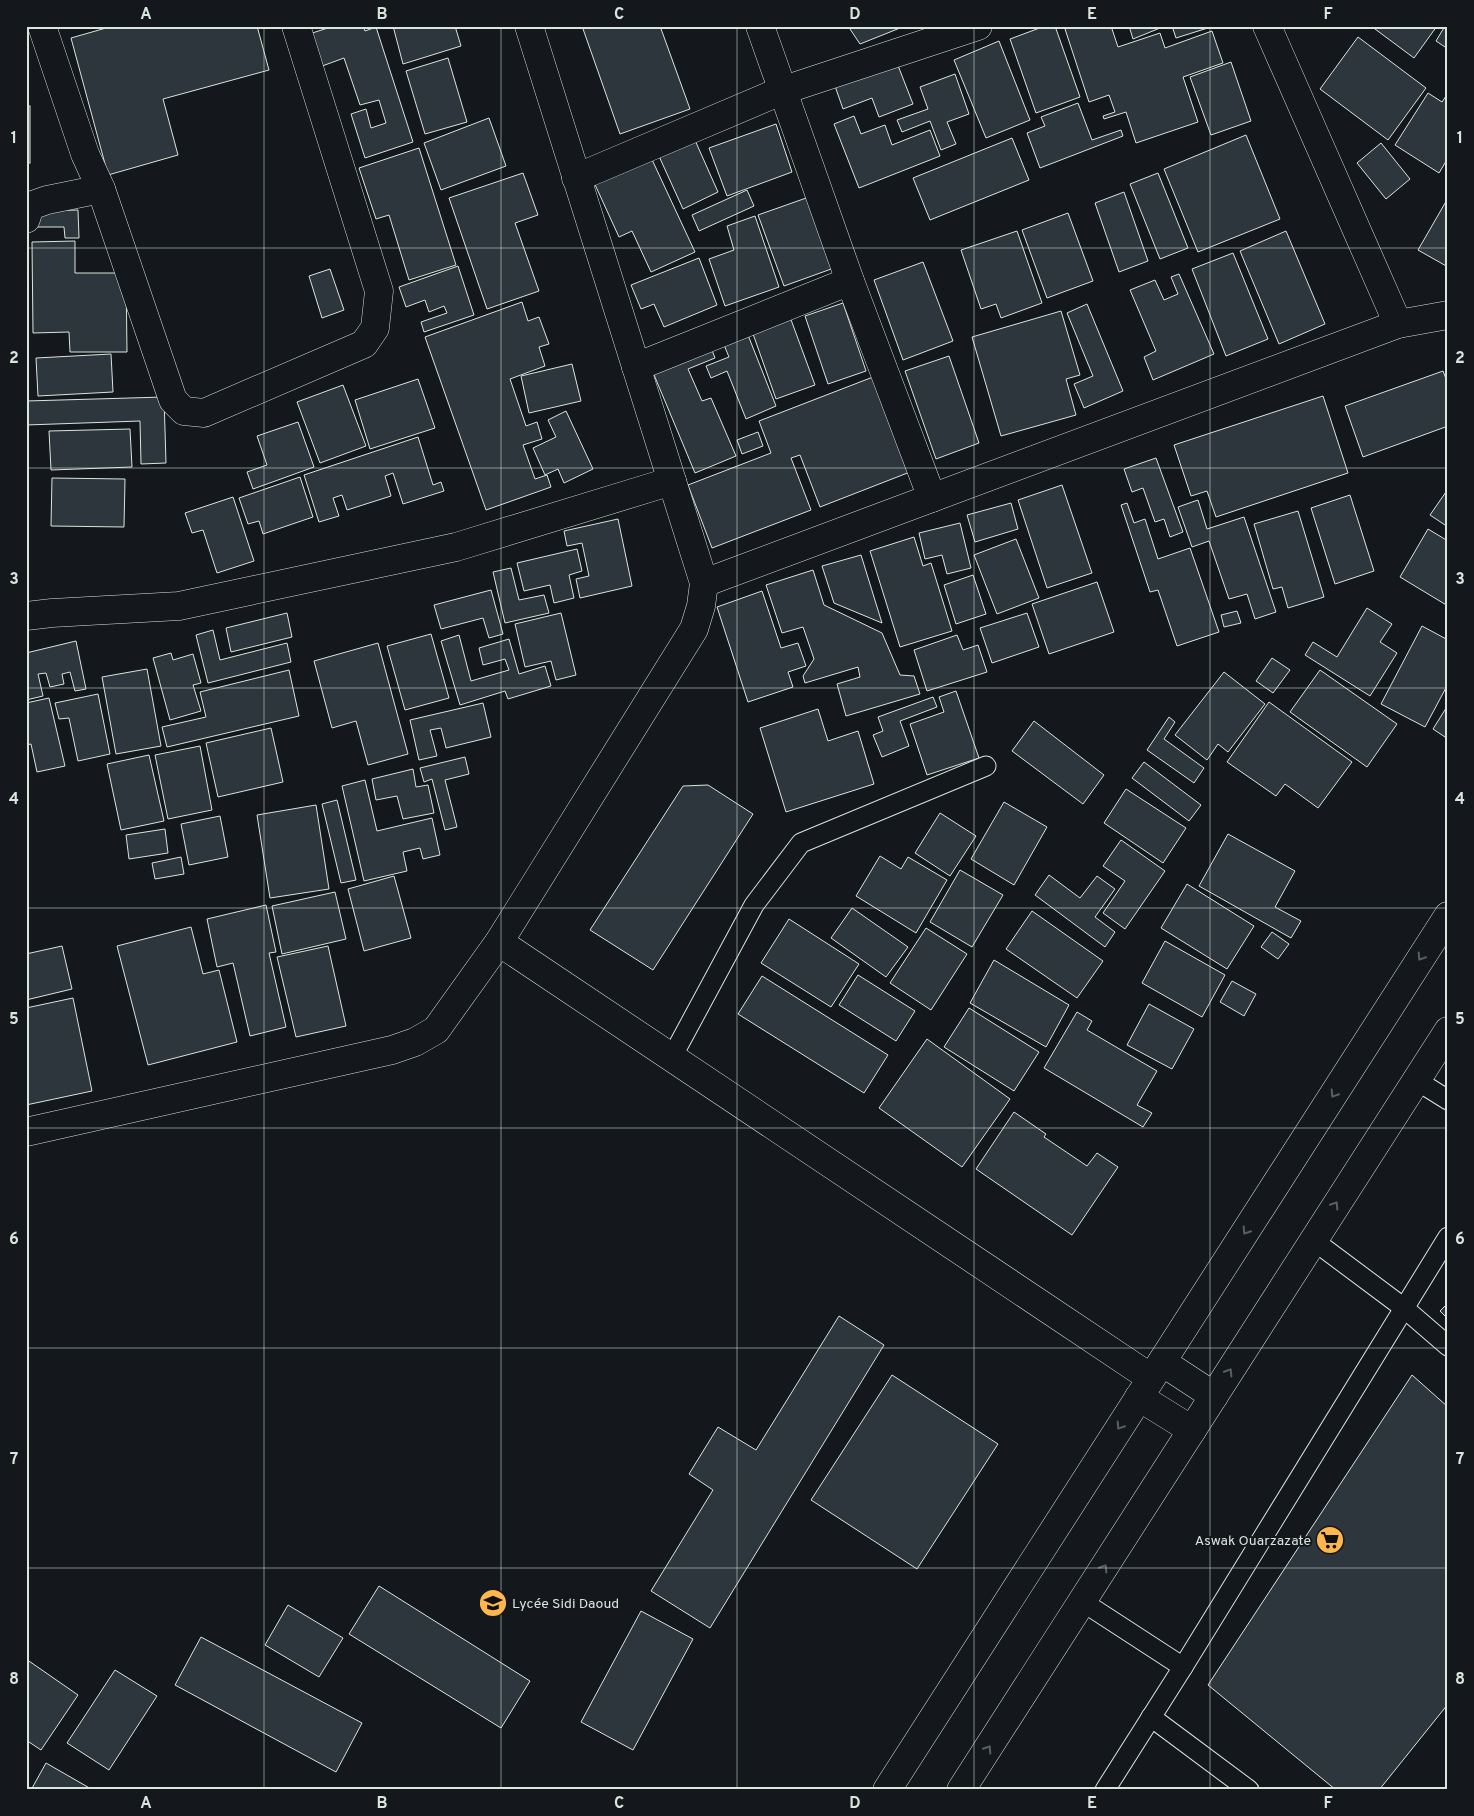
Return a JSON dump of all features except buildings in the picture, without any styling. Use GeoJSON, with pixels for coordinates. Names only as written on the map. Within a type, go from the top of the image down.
{"type":"FeatureCollection","features":[{"type":"Feature","properties":{"kind":"street"},"geometry":{"type":"LineString","coordinates":[[42,26],[85,154],[100,189],[173,400],[184,411],[204,413],[364,344],[376,328],[379,291],[296,26]]}},
{"type":"Feature","properties":{"kind":"street"},"geometry":{"type":"LineString","coordinates":[[26,1132],[392,1050],[415,1042],[436,1030],[499,942],[694,630],[701,606],[704,582],[529,26]]}},
{"type":"Feature","properties":{"kind":"street"},"geometry":{"type":"LineString","coordinates":[[760,26],[781,91],[850,281],[932,498]]}},
{"type":"Feature","properties":{"kind":"street"},"geometry":{"type":"LineString","coordinates":[[576,178],[781,91],[978,26]]}},
{"type":"Feature","properties":{"kind":"street"},"geometry":{"type":"LineString","coordinates":[[1267,26],[1398,324]]}},
{"type":"Feature","properties":{"kind":"street"},"geometry":{"type":"LineString","coordinates":[[26,219],[30,206],[47,200],[100,189]]}},
{"type":"Feature","properties":{"kind":"street"},"geometry":{"type":"LineString","coordinates":[[636,367],[850,281]]}},
{"type":"Feature","properties":{"kind":"street"},"geometry":{"type":"LineString","coordinates":[[704,582],[1398,324],[1448,315]]}},
{"type":"Feature","properties":{"kind":"street"},"geometry":{"type":"LineString","coordinates":[[26,616],[52,612],[179,606],[456,547],[672,482]]}},
{"type":"Feature","properties":{"kind":"street"},"geometry":{"type":"LineString","coordinates":[[887,1790],[1448,916]]}},
{"type":"Feature","properties":{"kind":"street"},"geometry":{"type":"LineString","coordinates":[[499,942],[672,1056],[1151,1379],[1192,1430]]}},
{"type":"Feature","properties":{"kind":"street"},"geometry":{"type":"LineString","coordinates":[[961,1790],[1448,1031]]}},
{"type":"Feature","properties":{"kind":"street"},"geometry":{"type":"LineString","coordinates":[[1151,1379],[1214,1396]]}},
{"type":"Feature","properties":{"kind":"lane"},"geometry":{"type":"LineString","coordinates":[[672,1056],[754,905],[801,843],[986,766]]}},
{"type":"Feature","properties":{"kind":"lane"},"geometry":{"type":"LineString","coordinates":[[1416,1080],[1448,1100]]}},
{"type":"Feature","properties":{"kind":"lane"},"geometry":{"type":"LineString","coordinates":[[1104,1790],[1183,1667],[1448,1237]]}},
{"type":"Feature","properties":{"kind":"lane"},"geometry":{"type":"LineString","coordinates":[[1313,1240],[1404,1308],[1448,1346]]}},
{"type":"Feature","properties":{"kind":"lane"},"geometry":{"type":"LineString","coordinates":[[1083,1602],[1183,1667]]}},
{"type":"Feature","properties":{"kind":"lane"},"geometry":{"type":"LineString","coordinates":[[1151,1717],[1249,1790]]}},
{"type":"Feature","properties":{"kind":"place","name":"Aswak Ouarzazate"},"geometry":{"type":"Point","coordinates":[1330,1540]}},
{"type":"Feature","properties":{"kind":"place","name":"Lycée Sidi Daoud"},"geometry":{"type":"Point","coordinates":[493,1603]}}]}
